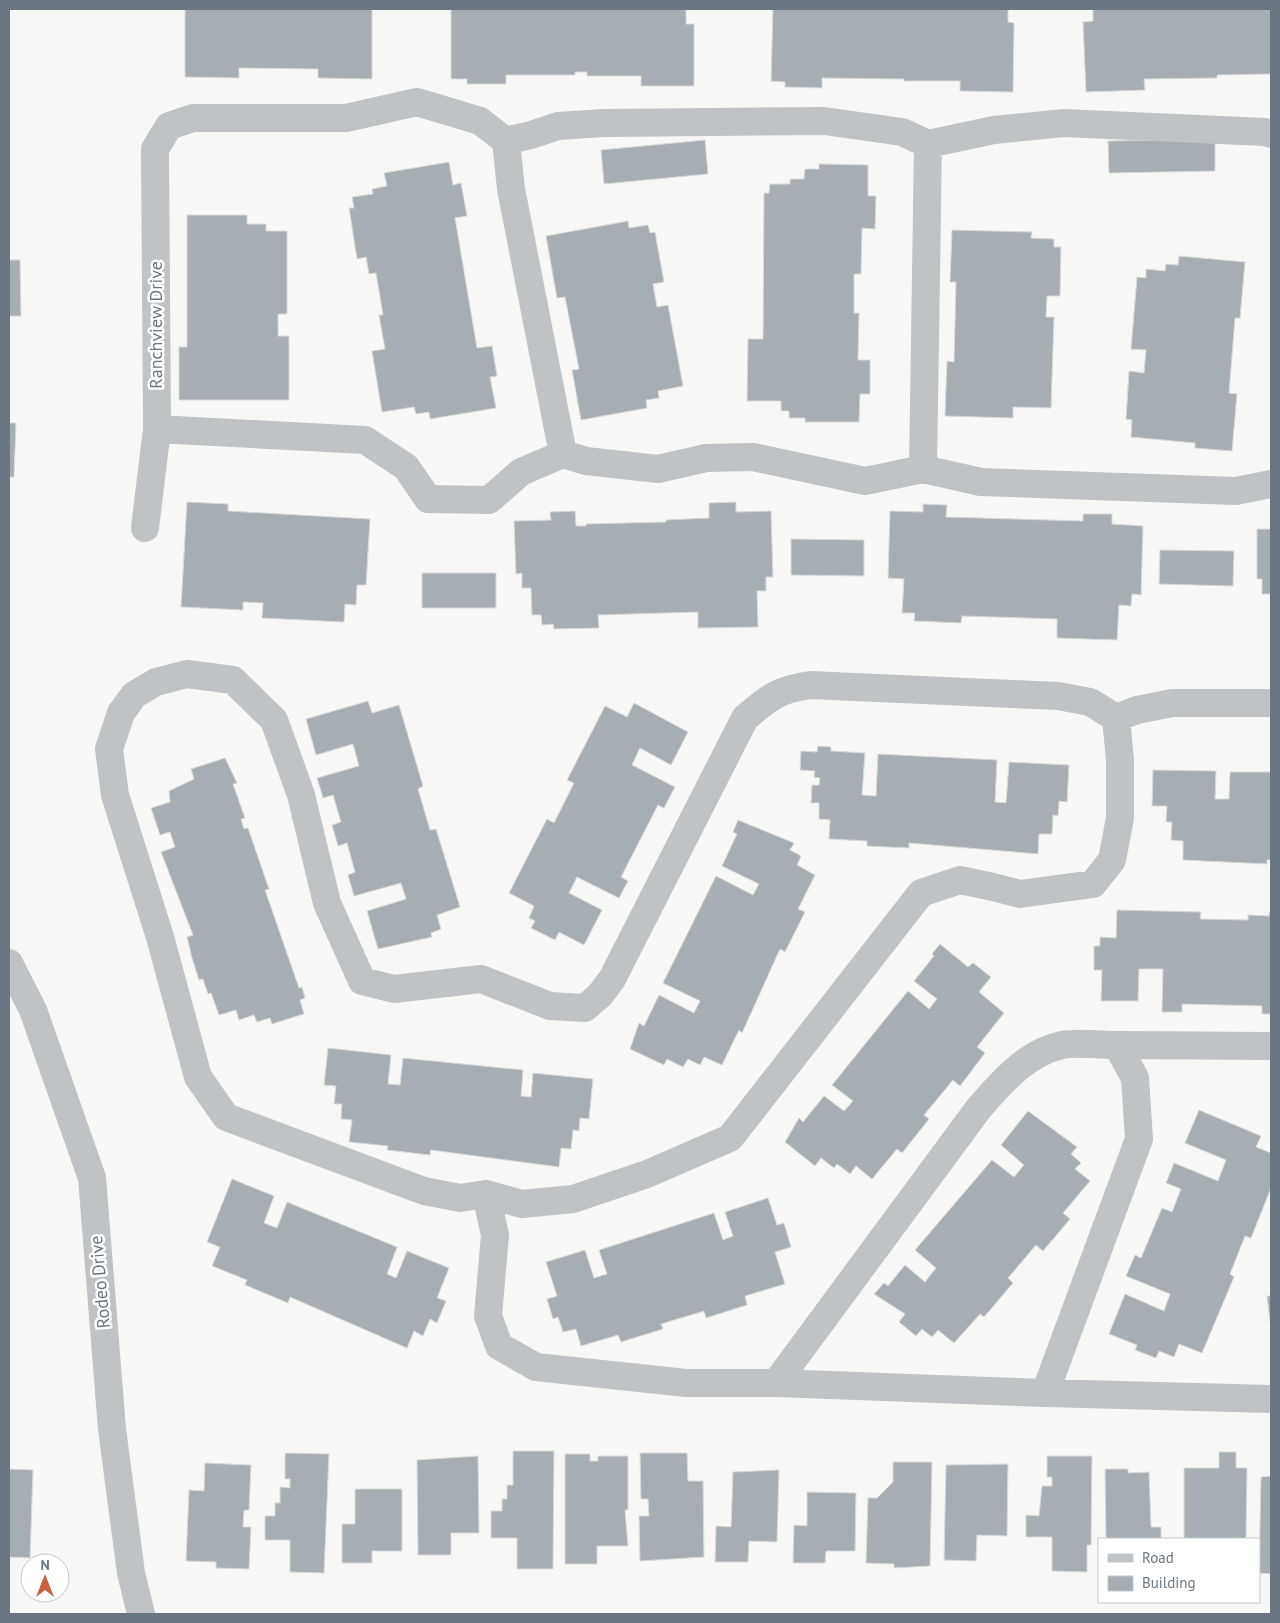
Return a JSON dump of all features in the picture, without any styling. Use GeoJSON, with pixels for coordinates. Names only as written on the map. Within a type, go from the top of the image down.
{"type":"FeatureCollection","features":[{"type":"Feature","properties":{"kind":"street","name":"Ranchview Drive"},"geometry":{"type":"LineString","coordinates":[[145,528],[157,429],[155,149],[169,126],[193,118],[346,118],[417,102],[480,121],[506,141]]}},
{"type":"Feature","properties":{"kind":"street"},"geometry":{"type":"LineString","coordinates":[[563,454],[511,188],[506,141],[531,136],[558,126],[604,123],[824,121],[902,132],[928,144],[994,130],[1064,123],[1265,132],[1271,134]]}},
{"type":"Feature","properties":{"kind":"street"},"geometry":{"type":"LineString","coordinates":[[923,469],[928,144]]}},
{"type":"Feature","properties":{"kind":"street"},"geometry":{"type":"LineString","coordinates":[[157,429],[365,440],[406,467],[428,499],[489,500],[521,472],[563,454],[586,461],[658,469],[706,458],[752,457],[865,481],[923,469],[981,482],[1236,490],[1271,484]]}},
{"type":"Feature","properties":{"kind":"street"},"geometry":{"type":"LineString","coordinates":[[187,674],[233,680],[274,720],[300,795],[327,903],[362,981],[394,990],[481,979],[550,1006],[585,1008],[600,996],[612,978],[745,718],[769,697],[788,688],[810,685],[1058,696],[1090,702],[1116,718],[1120,760],[1120,818],[1112,860],[1093,884],[1020,894],[960,880],[921,893],[730,1138],[647,1174],[573,1199],[522,1204],[486,1194],[460,1198],[424,1191],[226,1117],[198,1077],[160,938],[115,795],[109,749],[121,713],[134,695],[156,682],[187,674]]}},
{"type":"Feature","properties":{"kind":"street"},"geometry":{"type":"LineString","coordinates":[[1116,718],[1137,710],[1172,703],[1271,703]]}},
{"type":"Feature","properties":{"kind":"street","name":"Rodeo Drive"},"geometry":{"type":"LineString","coordinates":[[9,963],[33,1010],[92,1178],[112,1429],[131,1573],[141,1614]]}},
{"type":"Feature","properties":{"kind":"street"},"geometry":{"type":"LineString","coordinates":[[776,1383],[979,1108],[1012,1071],[1037,1055],[1062,1045],[1271,1046]]}},
{"type":"Feature","properties":{"kind":"street"},"geometry":{"type":"LineString","coordinates":[[1046,1393],[1139,1139],[1135,1078],[1117,1045]]}},
{"type":"Feature","properties":{"kind":"street"},"geometry":{"type":"LineString","coordinates":[[486,1194],[495,1234],[488,1316],[499,1346],[536,1367],[686,1383],[776,1383],[1271,1399]]}},
{"type":"Feature","properties":{"kind":"building"},"geometry":{"type":"Polygon","coordinates":[[[185,9],[372,9],[372,79],[318,78],[318,69],[239,68],[239,78],[185,77],[185,9]]]}},
{"type":"Feature","properties":{"kind":"building"},"geometry":{"type":"Polygon","coordinates":[[[451,9],[686,9],[686,24],[694,24],[694,86],[641,86],[641,76],[587,76],[587,72],[575,72],[575,75],[506,75],[506,84],[467,84],[467,79],[451,79],[451,9]]]}},
{"type":"Feature","properties":{"kind":"building"},"geometry":{"type":"Polygon","coordinates":[[[773,9],[1008,9],[1008,22],[1014,23],[1013,92],[960,91],[960,81],[904,81],[904,79],[822,78],[822,88],[785,87],[785,82],[771,81],[773,9]]]}},
{"type":"Feature","properties":{"kind":"building"},"geometry":{"type":"Polygon","coordinates":[[[1093,9],[1271,9],[1271,74],[1217,75],[1217,78],[1144,79],[1145,90],[1086,92],[1083,22],[1093,21],[1093,9]]]}},
{"type":"Feature","properties":{"kind":"building"},"geometry":{"type":"Polygon","coordinates":[[[1215,139],[1215,171],[1109,173],[1108,141],[1215,139]]]}},
{"type":"Feature","properties":{"kind":"building"},"geometry":{"type":"Polygon","coordinates":[[[705,140],[708,174],[604,184],[601,150],[705,140]]]}},
{"type":"Feature","properties":{"kind":"building"},"geometry":{"type":"Polygon","coordinates":[[[449,162],[453,185],[461,183],[467,216],[455,218],[477,348],[492,346],[497,376],[490,377],[496,408],[430,419],[429,412],[416,414],[414,407],[382,412],[372,351],[385,349],[379,315],[383,315],[376,273],[369,274],[366,257],[357,259],[349,208],[354,208],[352,197],[373,194],[372,189],[387,186],[384,173],[449,162]]]}},
{"type":"Feature","properties":{"kind":"building"},"geometry":{"type":"Polygon","coordinates":[[[819,164],[868,165],[868,196],[876,196],[875,229],[862,228],[861,274],[854,274],[854,313],[859,313],[858,360],[870,360],[870,394],[860,394],[859,422],[805,422],[805,418],[789,418],[789,411],[781,411],[781,401],[747,401],[748,339],[763,339],[764,193],[769,193],[770,184],[790,184],[790,179],[804,179],[805,169],[819,169],[819,164]]]}},
{"type":"Feature","properties":{"kind":"building"},"geometry":{"type":"Polygon","coordinates":[[[187,215],[247,215],[247,224],[266,224],[266,231],[287,231],[287,314],[278,314],[278,336],[289,336],[289,400],[179,400],[179,347],[187,347],[187,215]]]}},
{"type":"Feature","properties":{"kind":"building"},"geometry":{"type":"Polygon","coordinates":[[[628,221],[629,228],[648,225],[650,233],[655,232],[664,282],[653,284],[657,307],[668,305],[683,386],[658,391],[659,398],[646,400],[647,408],[581,420],[572,370],[579,369],[565,297],[557,298],[546,236],[628,221]]]}},
{"type":"Feature","properties":{"kind":"building"},"geometry":{"type":"Polygon","coordinates":[[[952,230],[1032,232],[1031,238],[1054,239],[1054,247],[1061,247],[1060,296],[1047,296],[1046,317],[1054,317],[1051,408],[1013,407],[1013,418],[945,416],[947,361],[954,362],[956,282],[950,282],[952,230]]]}},
{"type":"Feature","properties":{"kind":"building"},"geometry":{"type":"Polygon","coordinates":[[[1179,256],[1245,262],[1240,318],[1235,318],[1229,393],[1237,394],[1232,451],[1195,448],[1195,443],[1131,437],[1132,420],[1126,419],[1129,371],[1144,373],[1146,350],[1131,349],[1137,277],[1146,278],[1146,269],[1165,271],[1166,264],[1178,265],[1179,256]]]}},
{"type":"Feature","properties":{"kind":"building"},"geometry":{"type":"Polygon","coordinates":[[[9,260],[20,260],[21,316],[9,316],[9,260]]]}},
{"type":"Feature","properties":{"kind":"building"},"geometry":{"type":"Polygon","coordinates":[[[9,423],[16,423],[14,477],[9,477],[9,423]]]}},
{"type":"Feature","properties":{"kind":"building"},"geometry":{"type":"Polygon","coordinates":[[[187,502],[228,504],[228,511],[370,519],[366,585],[357,585],[356,605],[345,604],[344,622],[262,618],[263,603],[243,602],[243,610],[181,607],[187,502]]]}},
{"type":"Feature","properties":{"kind":"building"},"geometry":{"type":"Polygon","coordinates":[[[736,502],[736,512],[771,511],[773,577],[766,577],[766,591],[757,591],[758,627],[698,628],[698,612],[598,615],[599,628],[554,629],[553,624],[542,625],[541,615],[532,615],[531,588],[522,588],[522,573],[516,574],[514,521],[551,520],[550,512],[575,511],[576,526],[586,526],[586,524],[666,522],[666,520],[709,518],[709,503],[736,502]]]}},
{"type":"Feature","properties":{"kind":"building"},"geometry":{"type":"Polygon","coordinates":[[[923,504],[947,505],[946,517],[1083,521],[1083,514],[1112,514],[1112,524],[1143,526],[1141,595],[1132,594],[1131,606],[1119,605],[1117,640],[1057,638],[1057,619],[962,616],[961,623],[914,621],[915,613],[902,613],[904,579],[888,578],[890,511],[923,512],[923,504]]]}},
{"type":"Feature","properties":{"kind":"building"},"geometry":{"type":"Polygon","coordinates":[[[1257,529],[1271,529],[1271,594],[1262,594],[1262,579],[1257,579],[1257,529]]]}},
{"type":"Feature","properties":{"kind":"building"},"geometry":{"type":"Polygon","coordinates":[[[791,539],[864,540],[864,576],[791,575],[791,539]]]}},
{"type":"Feature","properties":{"kind":"building"},"geometry":{"type":"Polygon","coordinates":[[[1160,550],[1234,551],[1233,586],[1159,584],[1160,550]]]}},
{"type":"Feature","properties":{"kind":"building"},"geometry":{"type":"Polygon","coordinates":[[[422,573],[496,573],[496,608],[422,608],[422,573]]]}},
{"type":"Feature","properties":{"kind":"building"},"geometry":{"type":"Polygon","coordinates":[[[368,701],[372,713],[399,705],[423,786],[418,789],[430,830],[436,829],[460,907],[437,915],[441,929],[431,933],[432,937],[378,949],[367,911],[406,899],[401,883],[354,896],[348,875],[355,872],[347,843],[338,846],[332,825],[341,822],[333,795],[323,798],[317,778],[359,766],[353,744],[316,755],[306,719],[368,701]]]}},
{"type":"Feature","properties":{"kind":"building"},"geometry":{"type":"Polygon","coordinates":[[[634,703],[688,732],[671,765],[640,748],[632,765],[675,787],[664,808],[658,805],[621,877],[628,881],[619,898],[577,877],[569,893],[602,910],[584,945],[559,932],[555,940],[531,928],[535,921],[529,918],[534,906],[509,893],[547,819],[554,823],[574,783],[567,780],[605,706],[627,717],[634,703]]]}},
{"type":"Feature","properties":{"kind":"building"},"geometry":{"type":"Polygon","coordinates":[[[818,746],[831,747],[831,751],[865,753],[862,795],[876,796],[878,754],[997,760],[995,802],[1006,803],[1009,762],[1069,765],[1067,802],[1059,801],[1058,816],[1053,815],[1052,834],[1039,834],[1038,854],[909,843],[909,848],[867,846],[867,841],[829,839],[830,820],[819,819],[819,803],[811,803],[812,785],[819,785],[820,778],[814,777],[815,771],[800,770],[801,751],[817,752],[818,746]]]}},
{"type":"Feature","properties":{"kind":"building"},"geometry":{"type":"Polygon","coordinates":[[[225,758],[237,783],[233,784],[245,818],[241,819],[244,829],[248,828],[269,889],[265,890],[299,988],[302,987],[305,998],[300,1000],[304,1014],[272,1024],[270,1018],[257,1022],[254,1015],[239,1020],[236,1010],[219,1015],[211,993],[208,994],[203,979],[199,980],[187,937],[193,935],[161,852],[175,847],[170,832],[160,835],[151,808],[170,802],[169,791],[194,779],[191,769],[225,758]]]}},
{"type":"Feature","properties":{"kind":"building"},"geometry":{"type":"Polygon","coordinates":[[[1153,770],[1216,771],[1215,799],[1229,799],[1230,772],[1271,772],[1271,860],[1267,860],[1267,864],[1183,860],[1183,841],[1171,840],[1172,822],[1166,822],[1167,806],[1152,806],[1153,770]]]}},
{"type":"Feature","properties":{"kind":"building"},"geometry":{"type":"Polygon","coordinates":[[[738,820],[794,843],[790,850],[801,856],[797,865],[815,875],[798,909],[805,912],[785,952],[780,949],[742,1033],[739,1030],[722,1065],[704,1057],[700,1065],[688,1059],[683,1067],[667,1059],[664,1065],[630,1049],[639,1023],[644,1026],[659,995],[694,1013],[700,1001],[663,983],[716,876],[753,895],[759,884],[722,866],[737,834],[733,832],[738,820]]]}},
{"type":"Feature","properties":{"kind":"building"},"geometry":{"type":"Polygon","coordinates":[[[1117,910],[1201,912],[1200,919],[1248,920],[1248,915],[1269,916],[1269,912],[1271,912],[1271,1014],[1262,1014],[1262,1006],[1182,1004],[1182,1012],[1162,1012],[1163,969],[1139,969],[1138,1001],[1101,1001],[1102,970],[1094,970],[1094,946],[1100,946],[1100,937],[1116,938],[1117,910]]]}},
{"type":"Feature","properties":{"kind":"building"},"geometry":{"type":"Polygon","coordinates":[[[940,944],[968,967],[973,963],[991,977],[979,992],[1004,1013],[977,1047],[985,1053],[960,1086],[953,1080],[924,1115],[929,1119],[902,1153],[897,1149],[872,1179],[856,1166],[850,1174],[837,1164],[834,1168],[821,1158],[815,1166],[785,1142],[799,1118],[803,1122],[824,1096],[844,1111],[853,1101],[832,1085],[908,991],[929,1009],[937,999],[914,981],[934,956],[932,954],[940,944]]]}},
{"type":"Feature","properties":{"kind":"building"},"geometry":{"type":"Polygon","coordinates":[[[328,1048],[391,1055],[388,1084],[400,1085],[403,1058],[523,1070],[521,1096],[531,1097],[533,1073],[593,1079],[589,1119],[580,1118],[579,1131],[573,1130],[571,1149],[561,1148],[559,1167],[431,1150],[430,1155],[387,1150],[388,1146],[349,1142],[352,1120],[341,1119],[342,1104],[334,1104],[336,1086],[324,1085],[328,1048]]]}},
{"type":"Feature","properties":{"kind":"building"},"geometry":{"type":"Polygon","coordinates":[[[1199,1110],[1261,1136],[1256,1147],[1271,1153],[1271,1188],[1251,1238],[1245,1236],[1230,1274],[1234,1277],[1202,1353],[1179,1344],[1174,1357],[1159,1351],[1156,1358],[1135,1350],[1137,1345],[1109,1334],[1125,1294],[1164,1311],[1170,1294],[1126,1276],[1135,1255],[1141,1258],[1162,1208],[1172,1212],[1181,1189],[1166,1183],[1174,1163],[1218,1181],[1226,1160],[1185,1143],[1199,1110]]]}},
{"type":"Feature","properties":{"kind":"building"},"geometry":{"type":"Polygon","coordinates":[[[1028,1111],[1077,1147],[1071,1154],[1081,1163],[1075,1169],[1090,1181],[1063,1213],[1070,1219],[1043,1251],[1036,1245],[1008,1278],[1013,1283],[984,1317],[980,1314],[954,1343],[938,1330],[932,1337],[922,1329],[916,1336],[899,1322],[905,1314],[874,1294],[884,1283],[888,1286],[905,1265],[925,1282],[936,1268],[915,1250],[992,1160],[1014,1177],[1024,1165],[1001,1145],[1028,1111]]]}},
{"type":"Feature","properties":{"kind":"building"},"geometry":{"type":"Polygon","coordinates":[[[232,1179],[274,1196],[264,1223],[277,1228],[287,1202],[397,1247],[387,1274],[396,1278],[407,1251],[449,1268],[437,1298],[446,1301],[437,1323],[430,1319],[423,1336],[414,1331],[407,1348],[290,1297],[288,1303],[245,1285],[247,1280],[212,1266],[220,1247],[207,1242],[232,1179]]]}},
{"type":"Feature","properties":{"kind":"building"},"geometry":{"type":"Polygon","coordinates":[[[768,1198],[777,1225],[784,1223],[791,1247],[775,1252],[785,1284],[745,1296],[747,1305],[706,1318],[704,1311],[661,1324],[663,1329],[621,1342],[618,1335],[581,1346],[576,1329],[563,1332],[558,1317],[553,1319],[547,1299],[557,1296],[546,1262],[585,1250],[594,1278],[607,1274],[599,1250],[714,1213],[723,1240],[733,1236],[725,1212],[768,1198]]]}},
{"type":"Feature","properties":{"kind":"building"},"geometry":{"type":"Polygon","coordinates":[[[1267,1296],[1271,1296],[1271,1330],[1267,1296]]]}},
{"type":"Feature","properties":{"kind":"building"},"geometry":{"type":"Polygon","coordinates":[[[513,1451],[554,1451],[553,1569],[517,1569],[517,1538],[491,1538],[491,1511],[502,1511],[502,1499],[507,1499],[507,1485],[513,1485],[513,1451]]]}},
{"type":"Feature","properties":{"kind":"building"},"geometry":{"type":"Polygon","coordinates":[[[1219,1452],[1236,1452],[1236,1468],[1247,1468],[1246,1538],[1184,1538],[1184,1468],[1219,1468],[1219,1452]]]}},
{"type":"Feature","properties":{"kind":"building"},"geometry":{"type":"Polygon","coordinates":[[[285,1453],[329,1454],[324,1573],[290,1572],[290,1540],[265,1540],[265,1516],[275,1516],[275,1503],[280,1503],[280,1487],[290,1488],[290,1479],[285,1479],[285,1453]]]}},
{"type":"Feature","properties":{"kind":"building"},"geometry":{"type":"Polygon","coordinates":[[[640,1453],[687,1453],[688,1481],[703,1481],[704,1557],[640,1561],[639,1516],[649,1516],[648,1499],[641,1499],[640,1453]]]}},
{"type":"Feature","properties":{"kind":"building"},"geometry":{"type":"Polygon","coordinates":[[[565,1454],[590,1454],[590,1461],[598,1461],[598,1456],[628,1456],[628,1510],[625,1510],[628,1546],[597,1546],[597,1564],[565,1564],[565,1454]]]}},
{"type":"Feature","properties":{"kind":"building"},"geometry":{"type":"Polygon","coordinates":[[[478,1456],[479,1533],[451,1533],[451,1555],[418,1555],[417,1460],[478,1456]]]}},
{"type":"Feature","properties":{"kind":"building"},"geometry":{"type":"Polygon","coordinates":[[[1047,1456],[1092,1456],[1091,1545],[1087,1545],[1087,1572],[1052,1571],[1052,1537],[1026,1537],[1026,1515],[1039,1516],[1042,1486],[1052,1486],[1052,1477],[1047,1477],[1047,1456]]]}},
{"type":"Feature","properties":{"kind":"building"},"geometry":{"type":"Polygon","coordinates":[[[893,1462],[932,1462],[930,1566],[894,1568],[894,1564],[866,1563],[868,1498],[877,1498],[893,1482],[893,1462]]]}},
{"type":"Feature","properties":{"kind":"building"},"geometry":{"type":"Polygon","coordinates":[[[205,1463],[251,1465],[249,1510],[244,1510],[243,1527],[251,1527],[249,1569],[216,1568],[216,1562],[186,1561],[189,1490],[204,1491],[205,1463]]]}},
{"type":"Feature","properties":{"kind":"building"},"geometry":{"type":"Polygon","coordinates":[[[1008,1464],[1007,1536],[977,1535],[976,1561],[944,1560],[946,1465],[1008,1464]]]}},
{"type":"Feature","properties":{"kind":"building"},"geometry":{"type":"Polygon","coordinates":[[[9,1469],[33,1470],[30,1553],[20,1553],[20,1558],[9,1557],[9,1469]]]}},
{"type":"Feature","properties":{"kind":"building"},"geometry":{"type":"Polygon","coordinates":[[[1105,1469],[1128,1469],[1128,1473],[1149,1472],[1151,1527],[1161,1527],[1161,1538],[1106,1538],[1105,1469]]]}},
{"type":"Feature","properties":{"kind":"building"},"geometry":{"type":"Polygon","coordinates":[[[779,1470],[777,1542],[749,1541],[748,1562],[715,1562],[716,1526],[731,1527],[733,1472],[779,1470]]]}},
{"type":"Feature","properties":{"kind":"building"},"geometry":{"type":"Polygon","coordinates":[[[1271,1476],[1271,1574],[1260,1573],[1261,1477],[1271,1476]]]}},
{"type":"Feature","properties":{"kind":"building"},"geometry":{"type":"Polygon","coordinates":[[[355,1489],[402,1489],[402,1551],[372,1551],[372,1563],[342,1563],[342,1524],[355,1524],[355,1489]]]}},
{"type":"Feature","properties":{"kind":"building"},"geometry":{"type":"Polygon","coordinates":[[[807,1492],[856,1493],[855,1551],[826,1551],[825,1563],[793,1563],[794,1525],[807,1526],[807,1492]]]}}]}
